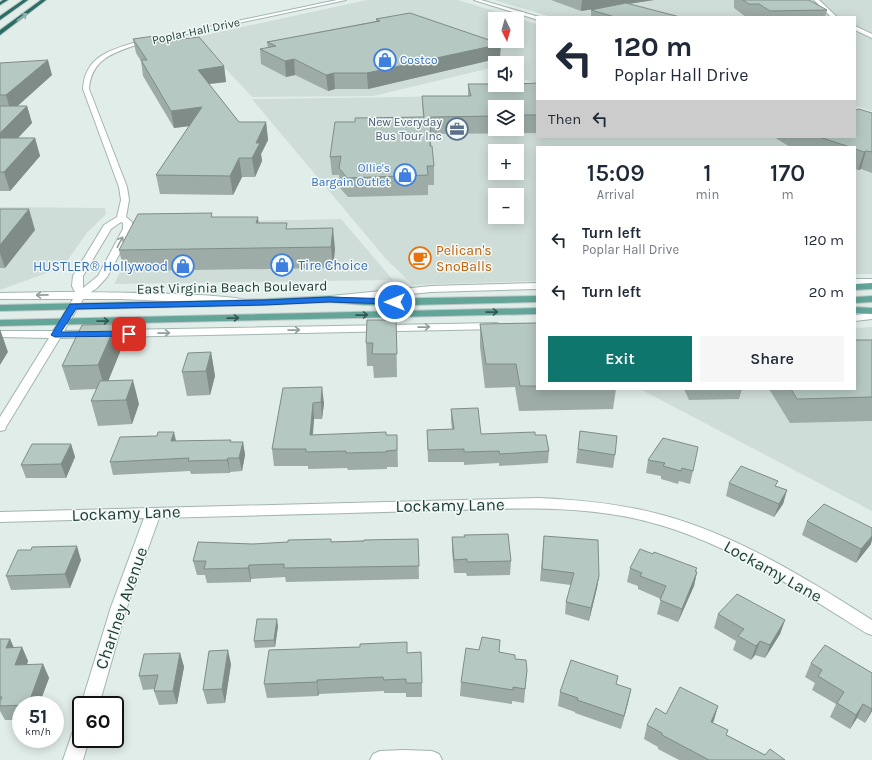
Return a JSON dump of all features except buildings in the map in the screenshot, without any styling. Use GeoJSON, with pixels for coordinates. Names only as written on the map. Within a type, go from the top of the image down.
{"type":"FeatureCollection","features":[{"type":"Feature","properties":{"kind":"highway"},"geometry":{"type":"LineString","coordinates":[[0,4],[6,0]]}},
{"type":"Feature","properties":{"kind":"highway"},"geometry":{"type":"LineString","coordinates":[[0,18],[26,0]]}},
{"type":"Feature","properties":{"kind":"highway"},"geometry":{"type":"LineString","coordinates":[[0,33],[44,0]]}},
{"type":"Feature","properties":{"kind":"main road"},"geometry":{"type":"LineString","coordinates":[[856,287],[872,286]]}},
{"type":"Feature","properties":{"kind":"main road","name":"East Virginia Beach Boulevard"},"geometry":{"type":"LineString","coordinates":[[0,308],[329,300],[372,302],[536,299]]}},
{"type":"Feature","properties":{"kind":"main road"},"geometry":{"type":"LineString","coordinates":[[856,300],[872,299]]}},
{"type":"Feature","properties":{"kind":"main road"},"geometry":{"type":"LineString","coordinates":[[856,310],[872,311]]}},
{"type":"Feature","properties":{"kind":"main road"},"geometry":{"type":"LineString","coordinates":[[0,323],[536,311]]}},
{"type":"Feature","properties":{"kind":"street","name":"Poplar Hall Drive"},"geometry":{"type":"LineString","coordinates":[[0,428],[73,306],[81,294],[93,286],[102,277],[128,229],[127,222],[121,218],[125,200],[123,187],[86,89],[87,76],[95,62],[110,53],[136,44],[344,0]]}},
{"type":"Feature","properties":{"kind":"street"},"geometry":{"type":"LineString","coordinates":[[476,0],[536,18]]}},
{"type":"Feature","properties":{"kind":"street"},"geometry":{"type":"LineString","coordinates":[[816,0],[833,16]]}},
{"type":"Feature","properties":{"kind":"street"},"geometry":{"type":"LineString","coordinates":[[856,28],[870,35]]}},
{"type":"Feature","properties":{"kind":"street"},"geometry":{"type":"LineString","coordinates":[[857,35],[870,35]]}},
{"type":"Feature","properties":{"kind":"street"},"geometry":{"type":"LineString","coordinates":[[81,294],[77,286],[78,276],[107,226],[121,218]]}},
{"type":"Feature","properties":{"kind":"street"},"geometry":{"type":"LineString","coordinates":[[856,282],[872,282]]}},
{"type":"Feature","properties":{"kind":"street"},"geometry":{"type":"LineString","coordinates":[[329,300],[390,292],[431,289],[536,286]]}},
{"type":"Feature","properties":{"kind":"street"},"geometry":{"type":"LineString","coordinates":[[0,296],[81,294],[156,296],[265,302]]}},
{"type":"Feature","properties":{"kind":"street"},"geometry":{"type":"LineString","coordinates":[[856,318],[872,316]]}},
{"type":"Feature","properties":{"kind":"street"},"geometry":{"type":"LineString","coordinates":[[0,334],[55,335],[506,326]]}},
{"type":"Feature","properties":{"kind":"street","name":"Lockamy Lane"},"geometry":{"type":"LineString","coordinates":[[0,517],[539,503],[584,505],[630,513],[665,522],[709,537],[753,557],[872,628]]}},
{"type":"Feature","properties":{"kind":"street","name":"Charlney Avenue"},"geometry":{"type":"LineString","coordinates":[[93,696],[119,607],[154,512]]}},
{"type":"Feature","properties":{"kind":"street"},"geometry":{"type":"LineString","coordinates":[[73,760],[77,748]]}},
{"type":"Feature","properties":{"kind":"street"},"geometry":{"type":"LineString","coordinates":[[380,760],[432,760]]}},
{"type":"Feature","properties":{"kind":"shaded area"},"geometry":{"type":"Polygon","coordinates":[[[367,0],[458,0],[498,12],[488,12],[488,48],[524,48],[524,20],[536,24],[536,82],[524,79],[524,56],[488,56],[488,69],[373,96],[252,97],[196,37],[367,0]]]}},
{"type":"Feature","properties":{"kind":"shaded area"},"geometry":{"type":"Polygon","coordinates":[[[494,0],[872,0],[872,111],[856,106],[856,16],[549,16],[494,0]]]}},
{"type":"Feature","properties":{"kind":"shaded area"},"geometry":{"type":"Polygon","coordinates":[[[536,95],[536,138],[856,138],[856,136],[872,123],[872,274],[856,274],[856,146],[536,146],[536,281],[413,285],[386,259],[252,99],[536,95]]]}},
{"type":"Feature","properties":{"kind":"shaded area"},"geometry":{"type":"Polygon","coordinates":[[[0,207],[105,208],[106,214],[86,234],[63,267],[0,290],[0,207]]]}},
{"type":"Feature","properties":{"kind":"shaded area"},"geometry":{"type":"Polygon","coordinates":[[[341,219],[393,280],[114,284],[146,223],[341,219]]]}},
{"type":"Feature","properties":{"kind":"shaded area"},"geometry":{"type":"Polygon","coordinates":[[[872,327],[872,511],[642,390],[856,390],[856,328],[872,327]]]}},
{"type":"Feature","properties":{"kind":"place","name":"Costco"},"geometry":{"type":"Point","coordinates":[385,60]}},
{"type":"Feature","properties":{"kind":"place","name":"New Everyday Bus Tour Inc"},"geometry":{"type":"Point","coordinates":[457,129]}},
{"type":"Feature","properties":{"kind":"place","name":"Ollie's Bargain Outlet"},"geometry":{"type":"Point","coordinates":[405,175]}},
{"type":"Feature","properties":{"kind":"place","name":"Pelican's SnoBalls"},"geometry":{"type":"Point","coordinates":[420,258]}},
{"type":"Feature","properties":{"kind":"place","name":"Tire Choice"},"geometry":{"type":"Point","coordinates":[282,265]}},
{"type":"Feature","properties":{"kind":"place","name":"HUSTLER® Hollywood"},"geometry":{"type":"Point","coordinates":[183,266]}},
{"type":"Feature","properties":{"kind":"route"},"geometry":{"type":"LineString","coordinates":[[129,334],[55,335],[73,306],[329,300],[395,302]]}}]}
